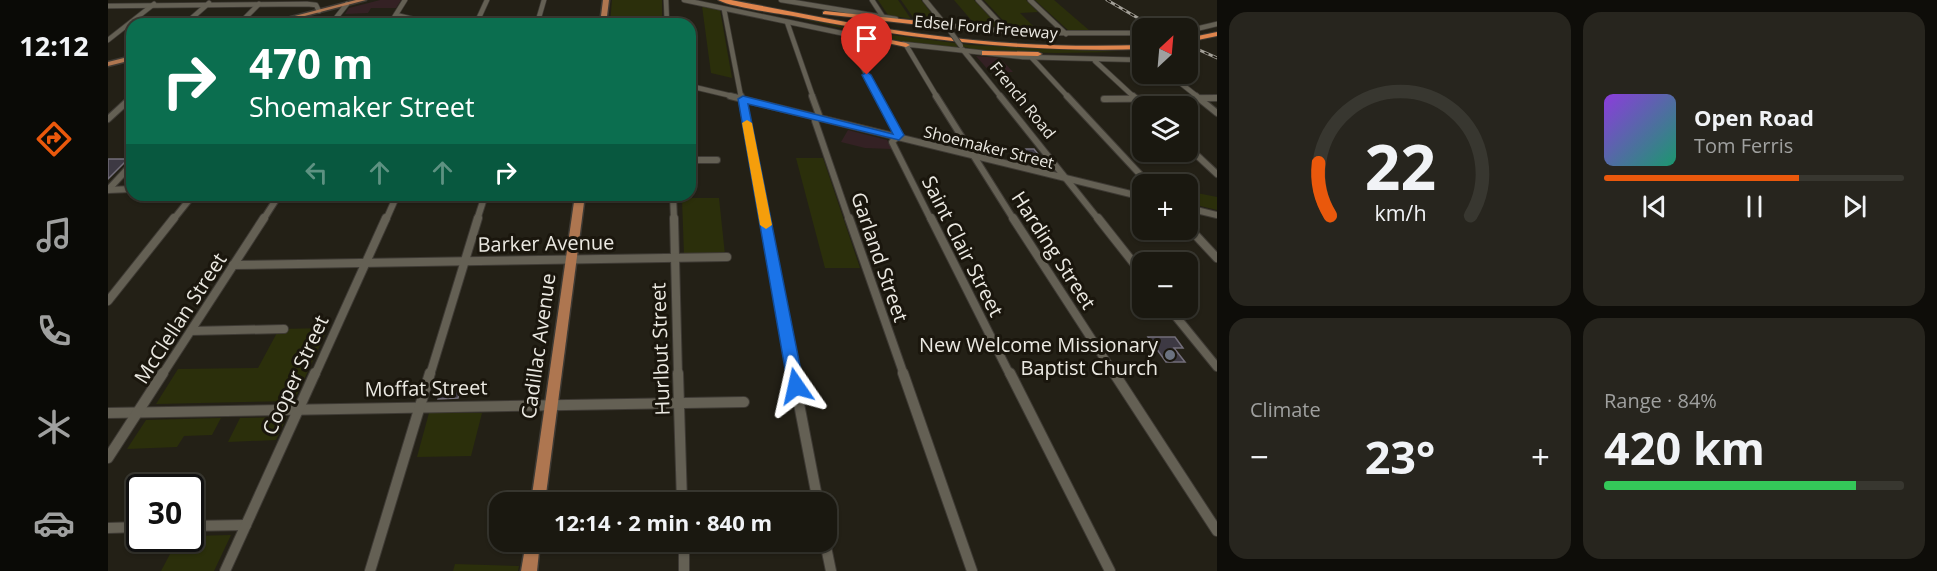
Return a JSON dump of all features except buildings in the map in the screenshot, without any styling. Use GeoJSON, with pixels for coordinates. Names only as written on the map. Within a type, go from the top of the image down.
{"type":"FeatureCollection","features":[{"type":"Feature","properties":{"kind":"highway","name":"Edsel Ford Freeway"},"geometry":{"type":"LineString","coordinates":[[721,0],[877,30],[946,40],[1062,47],[1132,47]]}},
{"type":"Feature","properties":{"kind":"highway","name":"Edsel Ford Freeway"},"geometry":{"type":"LineString","coordinates":[[744,3],[763,4],[856,23],[977,39],[1132,47]]}},
{"type":"Feature","properties":{"kind":"highway"},"geometry":{"type":"LineString","coordinates":[[744,3],[906,45]]}},
{"type":"Feature","properties":{"kind":"highway"},"geometry":{"type":"LineString","coordinates":[[763,4],[942,26]]}},
{"type":"Feature","properties":{"kind":"highway"},"geometry":{"type":"LineString","coordinates":[[1198,38],[1217,35]]}},
{"type":"Feature","properties":{"kind":"highway"},"geometry":{"type":"LineString","coordinates":[[1198,45],[1217,42]]}},
{"type":"Feature","properties":{"kind":"highway"},"geometry":{"type":"LineString","coordinates":[[985,53],[1053,54],[1132,48]]}},
{"type":"Feature","properties":{"kind":"main road"},"geometry":{"type":"LineString","coordinates":[[291,18],[361,0]]}},
{"type":"Feature","properties":{"kind":"main road"},"geometry":{"type":"LineString","coordinates":[[604,18],[606,0]]}},
{"type":"Feature","properties":{"kind":"main road"},"geometry":{"type":"LineString","coordinates":[[108,64],[126,60]]}},
{"type":"Feature","properties":{"kind":"main road","name":"Cadillac Avenue"},"geometry":{"type":"LineString","coordinates":[[539,492],[579,201]]}},
{"type":"Feature","properties":{"kind":"main road"},"geometry":{"type":"LineString","coordinates":[[529,571],[532,552]]}},
{"type":"Feature","properties":{"kind":"street"},"geometry":{"type":"LineString","coordinates":[[137,18],[160,0]]}},
{"type":"Feature","properties":{"kind":"street"},"geometry":{"type":"LineString","coordinates":[[192,18],[212,0]]}},
{"type":"Feature","properties":{"kind":"street"},"geometry":{"type":"LineString","coordinates":[[394,18],[405,0]]}},
{"type":"Feature","properties":{"kind":"street"},"geometry":{"type":"LineString","coordinates":[[479,18],[487,0]]}},
{"type":"Feature","properties":{"kind":"street"},"geometry":{"type":"LineString","coordinates":[[539,18],[544,0]]}},
{"type":"Feature","properties":{"kind":"street"},"geometry":{"type":"LineString","coordinates":[[666,0],[667,18]]}},
{"type":"Feature","properties":{"kind":"street","name":"Edsel Ford Freeway"},"geometry":{"type":"LineString","coordinates":[[684,0],[845,35],[906,45],[1031,57],[1095,61],[1132,60]]}},
{"type":"Feature","properties":{"kind":"street"},"geometry":{"type":"LineString","coordinates":[[781,0],[942,26],[1008,32],[1132,33]]}},
{"type":"Feature","properties":{"kind":"street"},"geometry":{"type":"LineString","coordinates":[[827,0],[832,9]]}},
{"type":"Feature","properties":{"kind":"street"},"geometry":{"type":"LineString","coordinates":[[872,0],[883,17]]}},
{"type":"Feature","properties":{"kind":"street","name":"French Road"},"geometry":{"type":"LineString","coordinates":[[925,0],[942,26],[950,32],[1132,261]]}},
{"type":"Feature","properties":{"kind":"street"},"geometry":{"type":"LineString","coordinates":[[978,0],[1008,32]]}},
{"type":"Feature","properties":{"kind":"street"},"geometry":{"type":"LineString","coordinates":[[1030,0],[1066,34]]}},
{"type":"Feature","properties":{"kind":"street"},"geometry":{"type":"LineString","coordinates":[[108,6],[261,2],[312,4],[319,11]]}},
{"type":"Feature","properties":{"kind":"street"},"geometry":{"type":"LineString","coordinates":[[245,18],[261,2]]}},
{"type":"Feature","properties":{"kind":"street"},"geometry":{"type":"LineString","coordinates":[[336,18],[347,4]]}},
{"type":"Feature","properties":{"kind":"street"},"geometry":{"type":"LineString","coordinates":[[724,9],[816,492]]}},
{"type":"Feature","properties":{"kind":"street"},"geometry":{"type":"LineString","coordinates":[[396,15],[408,18]]}},
{"type":"Feature","properties":{"kind":"street","name":"Garland Street"},"geometry":{"type":"LineString","coordinates":[[787,22],[819,115],[815,121],[972,571]]}},
{"type":"Feature","properties":{"kind":"street"},"geometry":{"type":"LineString","coordinates":[[1200,28],[1217,24]]}},
{"type":"Feature","properties":{"kind":"street"},"geometry":{"type":"LineString","coordinates":[[108,40],[126,26]]}},
{"type":"Feature","properties":{"kind":"street","name":"Saint Clair Street"},"geometry":{"type":"LineString","coordinates":[[845,35],[899,135],[892,142],[1110,571]]}},
{"type":"Feature","properties":{"kind":"street","name":"Harding Street"},"geometry":{"type":"LineString","coordinates":[[906,45],[973,157],[1217,531]]}},
{"type":"Feature","properties":{"kind":"street"},"geometry":{"type":"LineString","coordinates":[[1031,57],[1140,174]]}},
{"type":"Feature","properties":{"kind":"street"},"geometry":{"type":"LineString","coordinates":[[1095,61],[1133,96]]}},
{"type":"Feature","properties":{"kind":"street"},"geometry":{"type":"LineString","coordinates":[[1182,84],[1217,113]]}},
{"type":"Feature","properties":{"kind":"street","name":"Shoemaker Street"},"geometry":{"type":"LineString","coordinates":[[696,87],[1132,194]]}},
{"type":"Feature","properties":{"kind":"street"},"geometry":{"type":"LineString","coordinates":[[1199,98],[1217,98]]}},
{"type":"Feature","properties":{"kind":"street"},"geometry":{"type":"LineString","coordinates":[[1104,99],[1132,99]]}},
{"type":"Feature","properties":{"kind":"street"},"geometry":{"type":"LineString","coordinates":[[108,119],[126,102]]}},
{"type":"Feature","properties":{"kind":"street"},"geometry":{"type":"LineString","coordinates":[[1198,156],[1217,174]]}},
{"type":"Feature","properties":{"kind":"street"},"geometry":{"type":"LineString","coordinates":[[696,160],[717,160]]}},
{"type":"Feature","properties":{"kind":"street"},"geometry":{"type":"LineString","coordinates":[[108,190],[126,170]]}},
{"type":"Feature","properties":{"kind":"street"},"geometry":{"type":"LineString","coordinates":[[108,190],[126,189]]}},
{"type":"Feature","properties":{"kind":"street"},"geometry":{"type":"LineString","coordinates":[[108,301],[189,201]]}},
{"type":"Feature","properties":{"kind":"street","name":"McClellan Street"},"geometry":{"type":"LineString","coordinates":[[108,458],[275,201]]}},
{"type":"Feature","properties":{"kind":"street","name":"Cooper Street"},"geometry":{"type":"LineString","coordinates":[[225,571],[394,201]]}},
{"type":"Feature","properties":{"kind":"street"},"geometry":{"type":"LineString","coordinates":[[370,571],[483,201]]}},
{"type":"Feature","properties":{"kind":"street","name":"Hurlbut Street"},"geometry":{"type":"LineString","coordinates":[[673,201],[682,492]]}},
{"type":"Feature","properties":{"kind":"street"},"geometry":{"type":"LineString","coordinates":[[1198,210],[1217,215]]}},
{"type":"Feature","properties":{"kind":"street"},"geometry":{"type":"LineString","coordinates":[[1198,238],[1217,258]]}},
{"type":"Feature","properties":{"kind":"street","name":"Barker Avenue"},"geometry":{"type":"LineString","coordinates":[[233,265],[727,257]]}},
{"type":"Feature","properties":{"kind":"street"},"geometry":{"type":"LineString","coordinates":[[1177,318],[1217,367]]}},
{"type":"Feature","properties":{"kind":"street"},"geometry":{"type":"LineString","coordinates":[[191,331],[284,329]]}},
{"type":"Feature","properties":{"kind":"street","name":"Moffat Street"},"geometry":{"type":"LineString","coordinates":[[108,413],[744,402]]}},
{"type":"Feature","properties":{"kind":"street"},"geometry":{"type":"LineString","coordinates":[[204,526],[246,525]]}},
{"type":"Feature","properties":{"kind":"street"},"geometry":{"type":"LineString","coordinates":[[108,528],[126,527]]}},
{"type":"Feature","properties":{"kind":"street"},"geometry":{"type":"LineString","coordinates":[[684,552],[684,571]]}},
{"type":"Feature","properties":{"kind":"street"},"geometry":{"type":"LineString","coordinates":[[827,552],[831,571]]}},
{"type":"Feature","properties":{"kind":"shaded area"},"geometry":{"type":"Polygon","coordinates":[[[380,0],[401,0],[396,8],[371,8],[368,13],[345,14],[349,8],[380,0]]]}},
{"type":"Feature","properties":{"kind":"shaded area"},"geometry":{"type":"Polygon","coordinates":[[[976,56],[1000,58],[1013,72],[990,72],[976,56]]]}},
{"type":"Feature","properties":{"kind":"shaded area"},"geometry":{"type":"Polygon","coordinates":[[[848,130],[887,140],[892,149],[865,148],[841,142],[848,130]]]}},
{"type":"Feature","properties":{"kind":"green space"},"geometry":{"type":"Polygon","coordinates":[[[612,0],[662,0],[662,18],[610,18],[612,0]]]}},
{"type":"Feature","properties":{"kind":"green space"},"geometry":{"type":"Polygon","coordinates":[[[878,0],[898,0],[911,19],[888,15],[878,0]]]}},
{"type":"Feature","properties":{"kind":"green space"},"geometry":{"type":"Polygon","coordinates":[[[901,0],[921,0],[939,23],[915,20],[901,0]]]}},
{"type":"Feature","properties":{"kind":"green space"},"geometry":{"type":"Polygon","coordinates":[[[954,0],[974,0],[1001,29],[978,28],[954,0]]]}},
{"type":"Feature","properties":{"kind":"green space"},"geometry":{"type":"Polygon","coordinates":[[[984,0],[1026,0],[1038,12],[1020,13],[1038,31],[1012,30],[984,0]]]}},
{"type":"Feature","properties":{"kind":"green space"},"geometry":{"type":"Polygon","coordinates":[[[1035,0],[1054,0],[1090,31],[1069,31],[1035,0]]]}},
{"type":"Feature","properties":{"kind":"green space"},"geometry":{"type":"Polygon","coordinates":[[[702,6],[720,10],[732,78],[711,73],[702,6]]]}},
{"type":"Feature","properties":{"kind":"green space"},"geometry":{"type":"Polygon","coordinates":[[[797,18],[877,33],[970,45],[1119,52],[971,51],[969,48],[957,46],[958,49],[910,43],[797,18]]]}},
{"type":"Feature","properties":{"kind":"green space"},"geometry":{"type":"Polygon","coordinates":[[[796,158],[823,158],[860,268],[825,268],[796,158]]]}},
{"type":"Feature","properties":{"kind":"green space"},"geometry":{"type":"Polygon","coordinates":[[[1198,193],[1217,197],[1217,210],[1198,205],[1198,193]]]}},
{"type":"Feature","properties":{"kind":"green space"},"geometry":{"type":"Polygon","coordinates":[[[696,198],[719,198],[725,255],[684,255],[682,201],[696,201],[696,198]]]}},
{"type":"Feature","properties":{"kind":"green space"},"geometry":{"type":"Polygon","coordinates":[[[328,328],[294,401],[156,404],[178,369],[258,368],[279,329],[328,328]]]}},
{"type":"Feature","properties":{"kind":"green space"},"geometry":{"type":"Polygon","coordinates":[[[429,413],[482,413],[471,456],[417,457],[429,413]]]}},
{"type":"Feature","properties":{"kind":"green space"},"geometry":{"type":"Polygon","coordinates":[[[287,417],[276,440],[228,442],[240,418],[287,417]]]}},
{"type":"Feature","properties":{"kind":"green space"},"geometry":{"type":"Polygon","coordinates":[[[221,418],[212,435],[184,436],[177,447],[127,449],[146,420],[221,418]]]}},
{"type":"Feature","properties":{"kind":"green space"},"geometry":{"type":"Polygon","coordinates":[[[231,535],[214,571],[161,571],[171,552],[204,552],[204,536],[231,535]]]}},
{"type":"Feature","properties":{"kind":"green space"},"geometry":{"type":"Polygon","coordinates":[[[455,564],[519,566],[518,571],[453,571],[455,564]]]}},
{"type":"Feature","properties":{"kind":"railway"},"geometry":{"type":"LineString","coordinates":[[1107,0],[1138,18]]}},
{"type":"Feature","properties":{"kind":"railway"},"geometry":{"type":"LineString","coordinates":[[1198,49],[1217,58]]}},
{"type":"Feature","properties":{"kind":"slow traffic"},"geometry":{"type":"LineString","coordinates":[[747,123],[766,225]]}},
{"type":"Feature","properties":{"kind":"place","name":"New Welcome Missionary Baptist Church"},"geometry":{"type":"Point","coordinates":[1170,355]}},
{"type":"Feature","properties":{"kind":"route"},"geometry":{"type":"LineString","coordinates":[[796,386],[743,99],[896,138],[899,135],[867,75]]}}]}
